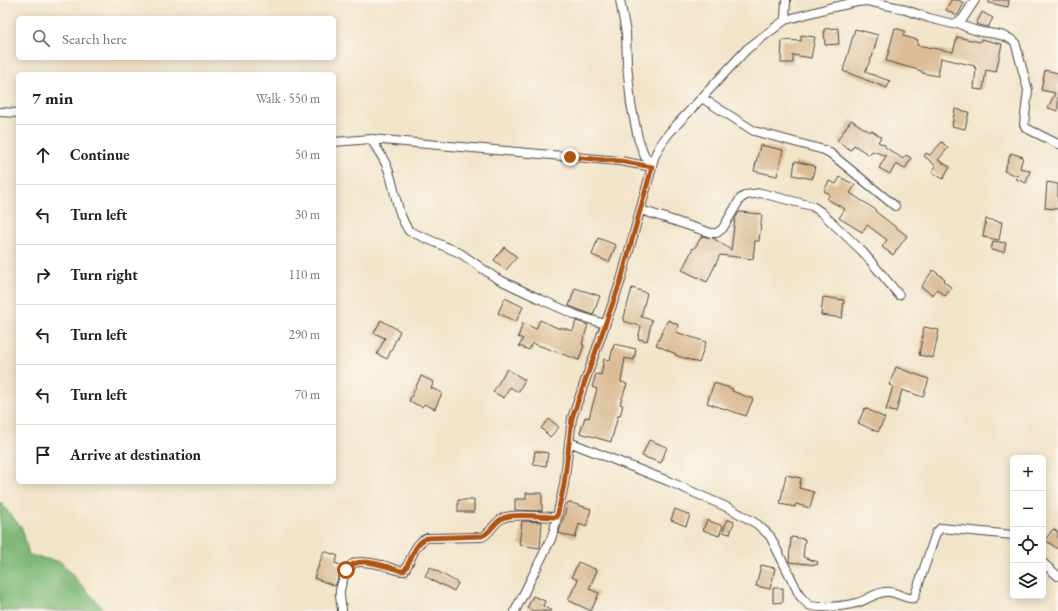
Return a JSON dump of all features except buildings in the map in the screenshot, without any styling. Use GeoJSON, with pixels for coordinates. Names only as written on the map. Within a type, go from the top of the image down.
{"type":"FeatureCollection","features":[{"type":"Feature","properties":{"kind":"street"},"geometry":{"type":"LineString","coordinates":[[620,0],[626,33],[631,104],[638,138],[645,157],[653,164]]}},
{"type":"Feature","properties":{"kind":"street"},"geometry":{"type":"LineString","coordinates":[[785,20],[786,0]]}},
{"type":"Feature","properties":{"kind":"street"},"geometry":{"type":"LineString","coordinates":[[515,611],[551,539],[564,485],[572,418],[621,280],[653,164],[661,144],[670,132],[747,49],[785,20],[829,8],[857,2],[867,2],[900,8],[949,24],[958,23],[962,20],[975,0]]}},
{"type":"Feature","properties":{"kind":"street"},"geometry":{"type":"LineString","coordinates":[[958,23],[965,27],[982,32],[1004,36],[1014,42],[1028,90],[1024,124],[1026,128],[1058,144]]}},
{"type":"Feature","properties":{"kind":"street"},"geometry":{"type":"LineString","coordinates":[[702,98],[754,131],[824,150],[830,153],[895,206]]}},
{"type":"Feature","properties":{"kind":"street"},"geometry":{"type":"LineString","coordinates":[[0,112],[16,113]]}},
{"type":"Feature","properties":{"kind":"street"},"geometry":{"type":"LineString","coordinates":[[336,142],[371,139],[653,164]]}},
{"type":"Feature","properties":{"kind":"street"},"geometry":{"type":"LineString","coordinates":[[371,139],[386,162],[397,204],[404,225],[408,231],[460,253],[496,278],[542,300],[606,324]]}},
{"type":"Feature","properties":{"kind":"street"},"geometry":{"type":"LineString","coordinates":[[641,210],[674,222],[711,233],[717,233],[723,228],[740,199],[746,195],[761,193],[812,206],[821,212],[862,251],[899,295]]}},
{"type":"Feature","properties":{"kind":"street"},"geometry":{"type":"LineString","coordinates":[[569,442],[668,481],[731,509],[757,524],[770,536],[800,596],[808,604],[818,607],[856,603],[876,593],[886,592],[893,592],[914,598],[936,533],[941,528],[1010,535]]}},
{"type":"Feature","properties":{"kind":"street"},"geometry":{"type":"LineString","coordinates":[[342,611],[340,594],[342,582],[346,570],[353,563],[361,562],[404,571],[417,546],[421,541],[427,538],[482,536],[487,534],[494,524],[506,516],[557,517]]}},
{"type":"Feature","properties":{"kind":"street"},"geometry":{"type":"LineString","coordinates":[[1046,565],[1057,573]]}},
{"type":"Feature","properties":{"kind":"green space"},"geometry":{"type":"Polygon","coordinates":[[[0,502],[22,528],[29,555],[61,562],[105,611],[0,611],[0,502]]]}},
{"type":"Feature","properties":{"kind":"route"},"geometry":{"type":"LineString","coordinates":[[346,570],[353,563],[361,562],[404,571],[417,546],[421,541],[427,538],[482,536],[487,534],[494,524],[506,516],[557,517],[564,485],[572,418],[621,280],[652,167],[620,161],[570,157]]}}]}
